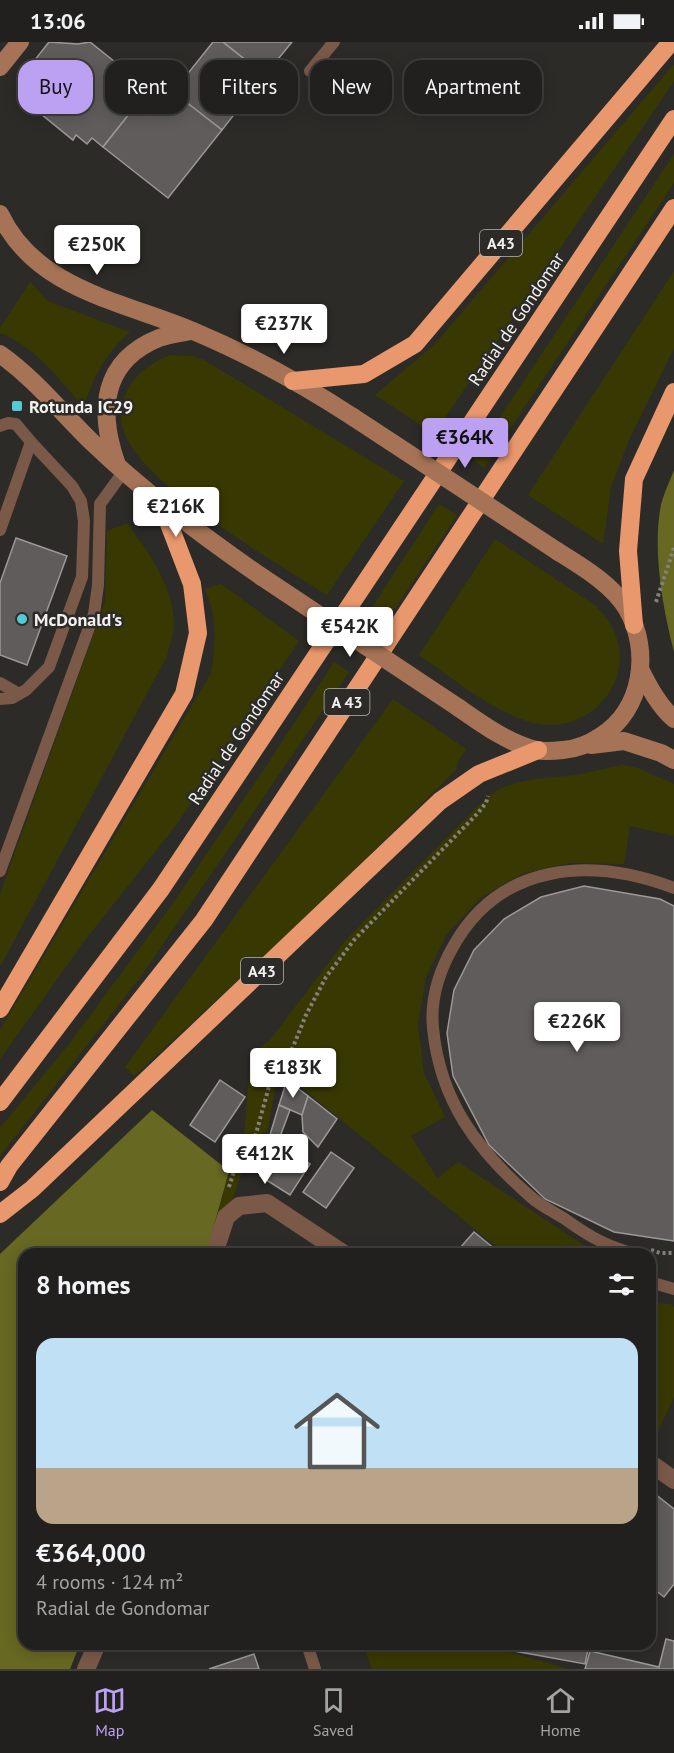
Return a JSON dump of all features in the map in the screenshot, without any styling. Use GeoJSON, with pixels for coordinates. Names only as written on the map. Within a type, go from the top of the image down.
{"type":"FeatureCollection","features":[{"type":"Feature","properties":{"kind":"highway","name":"A43"},"geometry":{"type":"LineString","coordinates":[[293,381],[364,374],[415,344],[671,42]]}},
{"type":"Feature","properties":{"kind":"highway","name":"Radial de Gondomar"},"geometry":{"type":"LineString","coordinates":[[0,1102],[161,889],[674,119]]}},
{"type":"Feature","properties":{"kind":"highway","name":"A 43"},"geometry":{"type":"LineString","coordinates":[[0,1182],[9,1166],[204,920],[674,208]]}},
{"type":"Feature","properties":{"kind":"highway"},"geometry":{"type":"LineString","coordinates":[[634,625],[628,551],[634,479],[674,392]]}},
{"type":"Feature","properties":{"kind":"highway"},"geometry":{"type":"LineString","coordinates":[[0,1009],[184,694],[198,633],[192,584],[161,503]]}},
{"type":"Feature","properties":{"kind":"highway","name":"A43"},"geometry":{"type":"LineString","coordinates":[[0,1214],[32,1189],[440,801],[479,774],[538,750]]}},
{"type":"Feature","properties":{"kind":"main road"},"geometry":{"type":"LineString","coordinates":[[1,67],[20,42]]}},
{"type":"Feature","properties":{"kind":"main road"},"geometry":{"type":"LineString","coordinates":[[0,214],[26,254],[47,270],[78,288],[193,331],[293,381],[353,417],[582,567],[618,597],[634,625],[639,641],[640,669],[632,702],[623,717],[611,729],[586,746]]}},
{"type":"Feature","properties":{"kind":"main road"},"geometry":{"type":"LineString","coordinates":[[121,468],[108,438],[106,406],[112,380],[128,355],[160,337],[193,331]]}},
{"type":"Feature","properties":{"kind":"main road"},"geometry":{"type":"LineString","coordinates":[[0,354],[23,370],[96,446],[202,536],[459,708],[521,745],[538,750],[569,750],[624,741],[661,753],[674,760]]}},
{"type":"Feature","properties":{"kind":"main road"},"geometry":{"type":"LineString","coordinates":[[640,669],[650,688],[674,719]]}},
{"type":"Feature","properties":{"kind":"street"},"geometry":{"type":"LineString","coordinates":[[216,1248],[226,1217],[239,1206],[267,1203],[335,1248]]}},
{"type":"Feature","properties":{"kind":"street"},"geometry":{"type":"LineString","coordinates":[[656,1467],[674,1480]]}},
{"type":"Feature","properties":{"kind":"street"},"geometry":{"type":"LineString","coordinates":[[86,1669],[94,1650]]}},
{"type":"Feature","properties":{"kind":"lane"},"geometry":{"type":"LineString","coordinates":[[319,60],[334,42]]}},
{"type":"Feature","properties":{"kind":"lane"},"geometry":{"type":"LineString","coordinates":[[0,426],[8,423],[16,424],[72,486],[81,501],[84,521],[82,577],[49,667],[26,690],[12,698],[0,699]]}},
{"type":"Feature","properties":{"kind":"lane"},"geometry":{"type":"LineString","coordinates":[[0,530],[31,442]]}},
{"type":"Feature","properties":{"kind":"lane"},"geometry":{"type":"LineString","coordinates":[[0,871],[94,614],[98,585],[100,504],[121,468]]}},
{"type":"Feature","properties":{"kind":"lane"},"geometry":{"type":"LineString","coordinates":[[0,683],[19,694]]}},
{"type":"Feature","properties":{"kind":"lane"},"geometry":{"type":"LineString","coordinates":[[618,1248],[599,1241],[532,1198],[476,1141],[457,1111],[443,1077],[433,1027],[434,990],[447,957],[465,926],[490,901],[518,883],[548,875],[587,871],[647,878],[674,888]]}},
{"type":"Feature","properties":{"kind":"lane"},"geometry":{"type":"LineString","coordinates":[[656,1284],[674,1289]]}},
{"type":"Feature","properties":{"kind":"lane"},"geometry":{"type":"LineString","coordinates":[[309,1650],[315,1669]]}},
{"type":"Feature","properties":{"kind":"path"},"geometry":{"type":"LineString","coordinates":[[656,602],[674,548]]}},
{"type":"Feature","properties":{"kind":"path"},"geometry":{"type":"LineString","coordinates":[[234,1168],[249,1159],[273,1072],[287,1058],[326,977],[354,940],[477,814],[486,803],[489,789]]}},
{"type":"Feature","properties":{"kind":"shaded area"},"geometry":{"type":"Polygon","coordinates":[[[674,64],[674,81],[434,434],[375,395],[434,345],[674,64]]]}},
{"type":"Feature","properties":{"kind":"shaded area"},"geometry":{"type":"Polygon","coordinates":[[[674,154],[674,183],[484,468],[472,459],[674,154]]]}},
{"type":"Feature","properties":{"kind":"shaded area"},"geometry":{"type":"Polygon","coordinates":[[[674,271],[674,348],[629,440],[611,487],[603,544],[528,495],[674,271]]]}},
{"type":"Feature","properties":{"kind":"shaded area"},"geometry":{"type":"Polygon","coordinates":[[[30,282],[48,301],[130,332],[101,366],[84,407],[35,355],[0,333],[0,328],[30,282]]]}},
{"type":"Feature","properties":{"kind":"shaded area"},"geometry":{"type":"Polygon","coordinates":[[[170,355],[193,356],[204,360],[404,481],[327,595],[212,521],[155,474],[134,451],[121,420],[126,393],[129,386],[144,370],[170,355]]]}},
{"type":"Feature","properties":{"kind":"shaded area"},"geometry":{"type":"Polygon","coordinates":[[[674,470],[674,652],[666,618],[658,563],[658,527],[661,505],[674,470]]]}},
{"type":"Feature","properties":{"kind":"shaded area"},"geometry":{"type":"Polygon","coordinates":[[[439,504],[457,515],[380,631],[364,620],[439,504]]]}},
{"type":"Feature","properties":{"kind":"shaded area"},"geometry":{"type":"Polygon","coordinates":[[[127,523],[158,570],[169,596],[174,624],[167,656],[0,967],[0,894],[105,602],[107,531],[127,523]]]}},
{"type":"Feature","properties":{"kind":"shaded area"},"geometry":{"type":"Polygon","coordinates":[[[495,539],[596,606],[605,616],[616,636],[620,652],[619,668],[614,683],[596,708],[582,717],[567,723],[551,725],[534,723],[517,717],[482,699],[419,655],[495,539]]]}},
{"type":"Feature","properties":{"kind":"shaded area"},"geometry":{"type":"Polygon","coordinates":[[[221,584],[299,641],[177,824],[82,944],[0,1059],[0,1030],[211,673],[214,630],[212,610],[205,589],[221,584]]]}},
{"type":"Feature","properties":{"kind":"shaded area"},"geometry":{"type":"Polygon","coordinates":[[[334,662],[349,672],[142,975],[0,1156],[0,1128],[69,1044],[171,906],[334,662]]]}},
{"type":"Feature","properties":{"kind":"shaded area"},"geometry":{"type":"Polygon","coordinates":[[[393,699],[466,749],[456,770],[297,926],[134,1076],[125,1067],[393,699]]]}},
{"type":"Feature","properties":{"kind":"shaded area"},"geometry":{"type":"Polygon","coordinates":[[[623,765],[638,768],[674,784],[674,836],[630,826],[624,864],[569,863],[522,874],[480,898],[447,934],[426,977],[418,1025],[424,1073],[445,1117],[411,1136],[437,1178],[458,1162],[588,1248],[498,1248],[285,1074],[276,1084],[268,1129],[241,1175],[216,1248],[202,1248],[234,1151],[243,1147],[251,1053],[270,1040],[345,941],[477,807],[495,792],[515,783],[582,774],[623,765]]]}},
{"type":"Feature","properties":{"kind":"shaded area"},"geometry":{"type":"Polygon","coordinates":[[[152,1110],[229,1171],[208,1248],[18,1248],[18,1650],[78,1650],[70,1669],[0,1669],[0,1254],[152,1110]]]}},
{"type":"Feature","properties":{"kind":"shaded area"},"geometry":{"type":"Polygon","coordinates":[[[656,1303],[670,1304],[674,1307],[674,1396],[656,1437],[656,1303]]]}},
{"type":"Feature","properties":{"kind":"shaded area"},"geometry":{"type":"Polygon","coordinates":[[[365,1650],[503,1650],[568,1669],[372,1669],[365,1650]]]}},
{"type":"Feature","properties":{"kind":"building"},"geometry":{"type":"Polygon","coordinates":[[[49,42],[78,44],[90,42],[113,60],[105,60],[105,114],[129,114],[103,147],[92,138],[87,144],[76,135],[73,140],[41,114],[93,114],[93,60],[35,60],[49,42]]]}},
{"type":"Feature","properties":{"kind":"building"},"geometry":{"type":"Polygon","coordinates":[[[213,42],[223,42],[246,60],[200,60],[200,113],[188,104],[188,73],[213,42]]]}},
{"type":"Feature","properties":{"kind":"building"},"geometry":{"type":"Polygon","coordinates":[[[223,42],[292,42],[277,60],[246,60],[223,42]]]}},
{"type":"Feature","properties":{"kind":"building"},"geometry":{"type":"Polygon","coordinates":[[[188,104],[222,130],[168,198],[103,147],[129,114],[188,114],[188,104]]]}},
{"type":"Feature","properties":{"kind":"building"},"geometry":{"type":"Polygon","coordinates":[[[201,114],[235,114],[222,130],[201,114]]]}},
{"type":"Feature","properties":{"kind":"building","name":"McDonald's"},"geometry":{"type":"Polygon","coordinates":[[[16,538],[67,556],[27,665],[0,655],[0,583],[16,538]]]}},
{"type":"Feature","properties":{"kind":"building"},"geometry":{"type":"Polygon","coordinates":[[[584,886],[660,899],[674,906],[674,1241],[614,1232],[545,1199],[489,1145],[453,1076],[447,1033],[454,990],[474,950],[504,919],[541,897],[584,886]]]}},
{"type":"Feature","properties":{"kind":"building"},"geometry":{"type":"Polygon","coordinates":[[[220,1080],[245,1097],[215,1142],[190,1125],[220,1080]]]}},
{"type":"Feature","properties":{"kind":"building"},"geometry":{"type":"Polygon","coordinates":[[[287,1080],[308,1096],[302,1115],[279,1105],[287,1080]]]}},
{"type":"Feature","properties":{"kind":"building"},"geometry":{"type":"Polygon","coordinates":[[[308,1096],[337,1119],[318,1147],[303,1132],[302,1115],[308,1096]]]}},
{"type":"Feature","properties":{"kind":"building"},"geometry":{"type":"Polygon","coordinates":[[[279,1105],[290,1110],[278,1142],[269,1138],[279,1105]]]}},
{"type":"Feature","properties":{"kind":"building"},"geometry":{"type":"Polygon","coordinates":[[[279,1145],[310,1164],[290,1195],[260,1176],[279,1145]]]}},
{"type":"Feature","properties":{"kind":"building"},"geometry":{"type":"Polygon","coordinates":[[[331,1152],[354,1168],[326,1208],[303,1192],[331,1152]]]}},
{"type":"Feature","properties":{"kind":"building"},"geometry":{"type":"Polygon","coordinates":[[[474,1232],[494,1248],[460,1248],[474,1232]]]}},
{"type":"Feature","properties":{"kind":"building"},"geometry":{"type":"Polygon","coordinates":[[[656,1495],[674,1509],[674,1584],[664,1597],[656,1591],[656,1495]]]}},
{"type":"Feature","properties":{"kind":"building"},"geometry":{"type":"Polygon","coordinates":[[[666,1639],[674,1641],[674,1669],[585,1669],[590,1651],[659,1667],[666,1639]]]}},
{"type":"Feature","properties":{"kind":"building"},"geometry":{"type":"Polygon","coordinates":[[[509,1650],[588,1650],[585,1664],[509,1650]]]}},
{"type":"Feature","properties":{"kind":"building"},"geometry":{"type":"Polygon","coordinates":[[[254,1654],[259,1669],[209,1669],[254,1654]]]}},
{"type":"Feature","properties":{"kind":"place","name":"Rotunda IC29"},"geometry":{"type":"Point","coordinates":[17,406]}},
{"type":"Feature","properties":{"kind":"place","name":"McDonald's"},"geometry":{"type":"Point","coordinates":[22,619]}}]}
